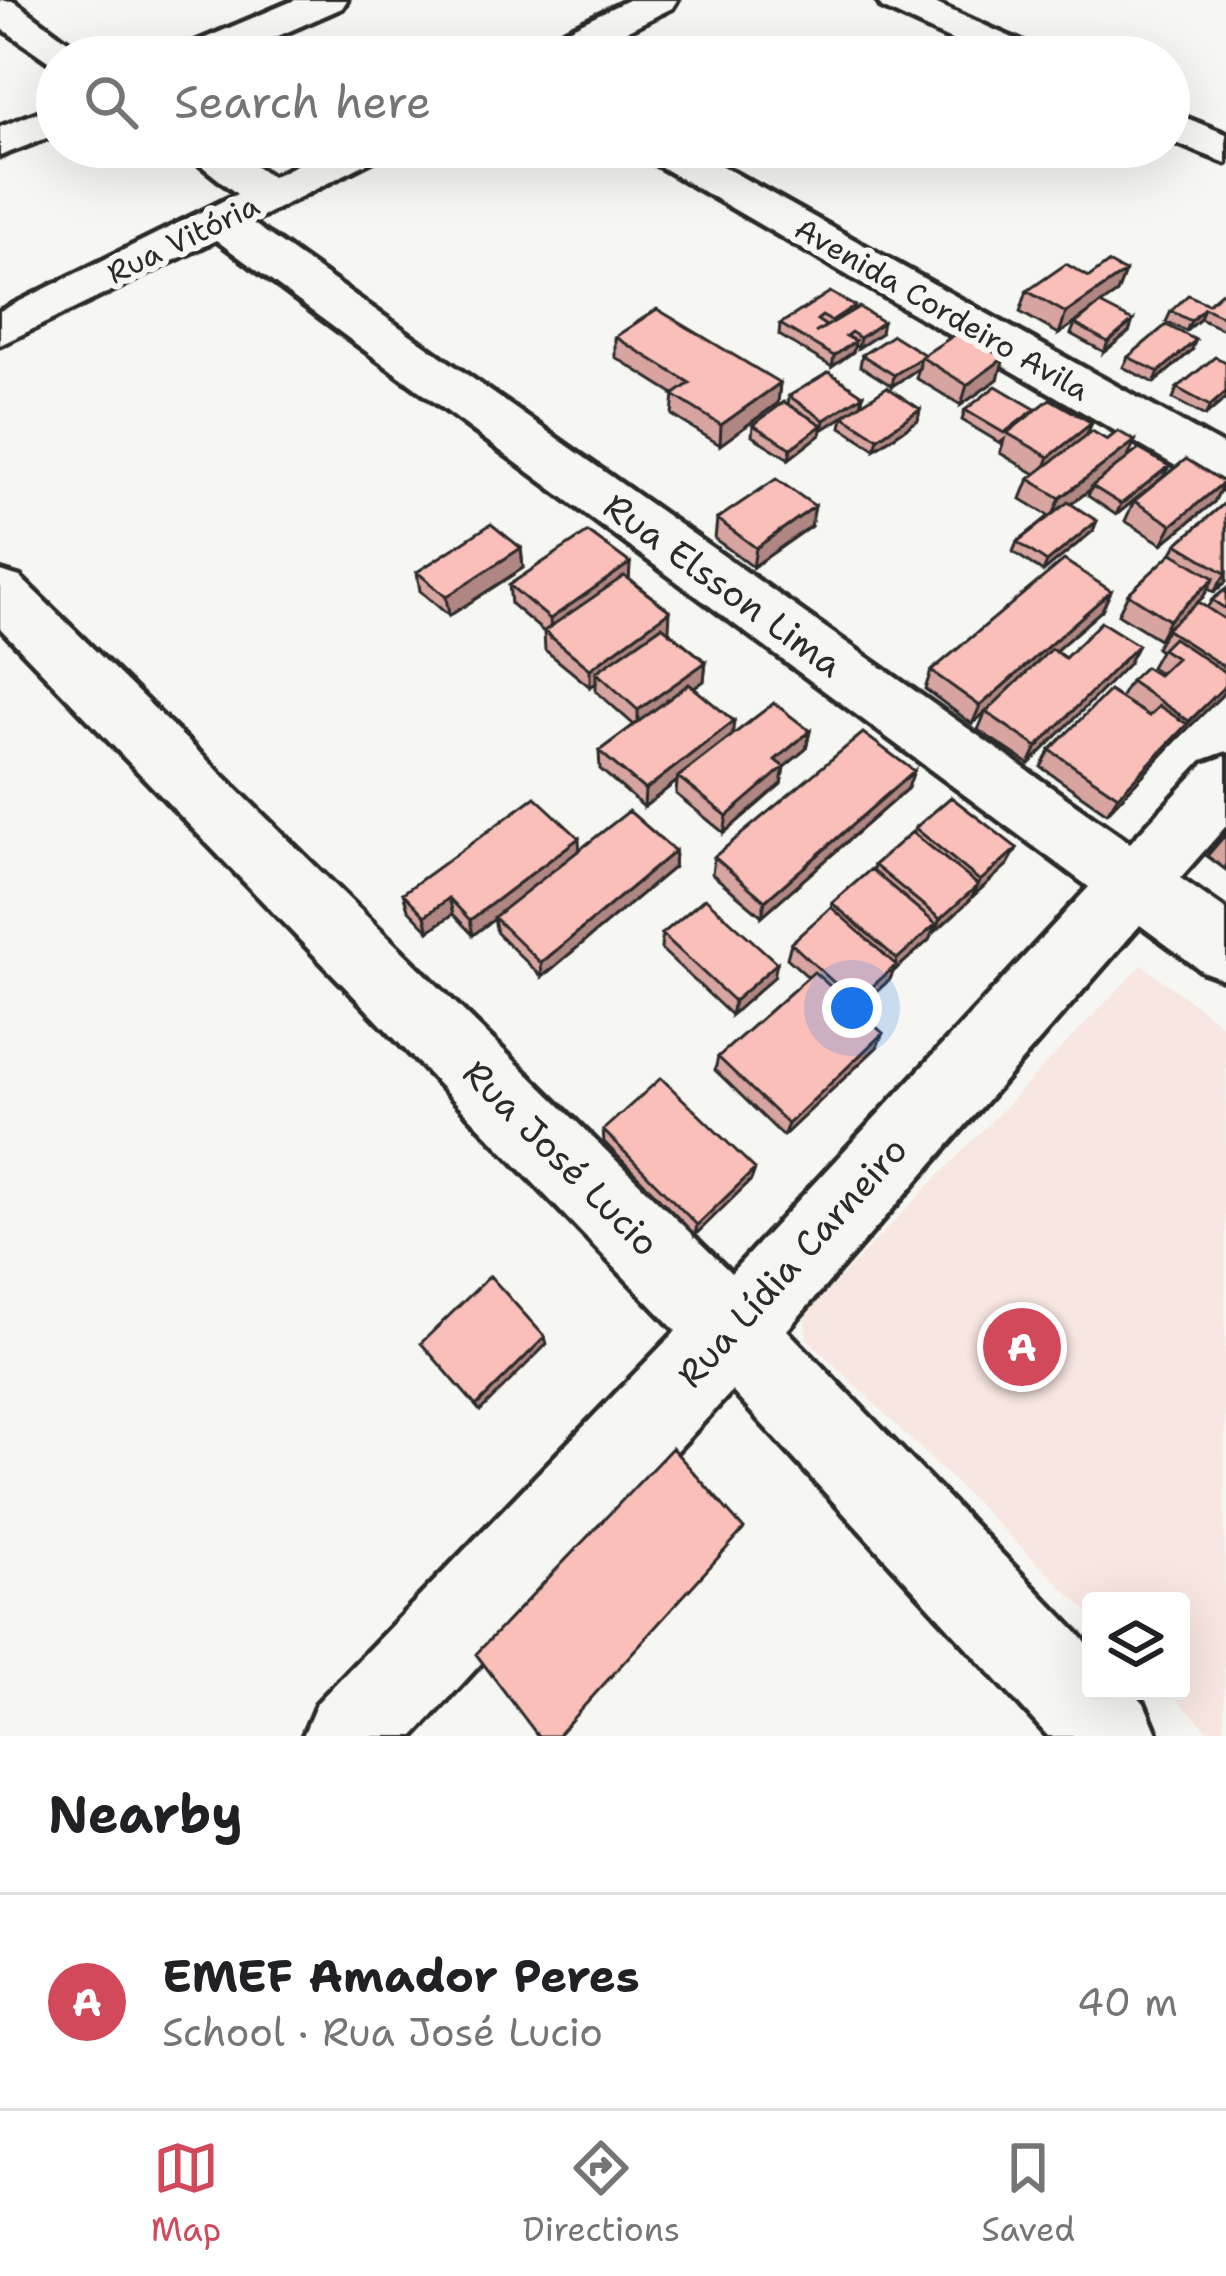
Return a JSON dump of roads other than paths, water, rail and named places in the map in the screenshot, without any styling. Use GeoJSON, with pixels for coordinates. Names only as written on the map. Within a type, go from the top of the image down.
{"type":"FeatureCollection","features":[{"type":"Feature","properties":{"kind":"street"},"geometry":{"type":"LineString","coordinates":[[245,36],[328,0]]}},
{"type":"Feature","properties":{"kind":"street"},"geometry":{"type":"LineString","coordinates":[[585,36],[658,0]]}},
{"type":"Feature","properties":{"kind":"street"},"geometry":{"type":"LineString","coordinates":[[896,0],[975,36]]}},
{"type":"Feature","properties":{"kind":"street"},"geometry":{"type":"LineString","coordinates":[[0,9],[39,36]]}},
{"type":"Feature","properties":{"kind":"street"},"geometry":{"type":"LineString","coordinates":[[0,143],[36,127]]}},
{"type":"Feature","properties":{"kind":"street"},"geometry":{"type":"LineString","coordinates":[[1190,134],[1226,150]]}},
{"type":"Feature","properties":{"kind":"street"},"geometry":{"type":"LineString","coordinates":[[229,168],[269,196]]}},
{"type":"Feature","properties":{"kind":"street","name":"Rua Vitória"},"geometry":{"type":"LineString","coordinates":[[0,330],[324,168]]}},
{"type":"Feature","properties":{"kind":"street","name":"Avenida Cordeiro Avila"},"geometry":{"type":"LineString","coordinates":[[694,168],[1226,471]]}},
{"type":"Feature","properties":{"kind":"street","name":"Rua Elsson Lima"},"geometry":{"type":"LineString","coordinates":[[219,221],[1226,949]]}},
{"type":"Feature","properties":{"kind":"street","name":"Rua José Lucio"},"geometry":{"type":"LineString","coordinates":[[0,592],[732,1331],[1111,1736]]}},
{"type":"Feature","properties":{"kind":"street","name":"Rua Lídia Carneiro"},"geometry":{"type":"LineString","coordinates":[[350,1736],[732,1331],[1226,782]]}},
{"type":"Feature","properties":{"kind":"place","name":"EMEF Amador Peres"},"geometry":{"type":"Point","coordinates":[1022,1347]}}]}
